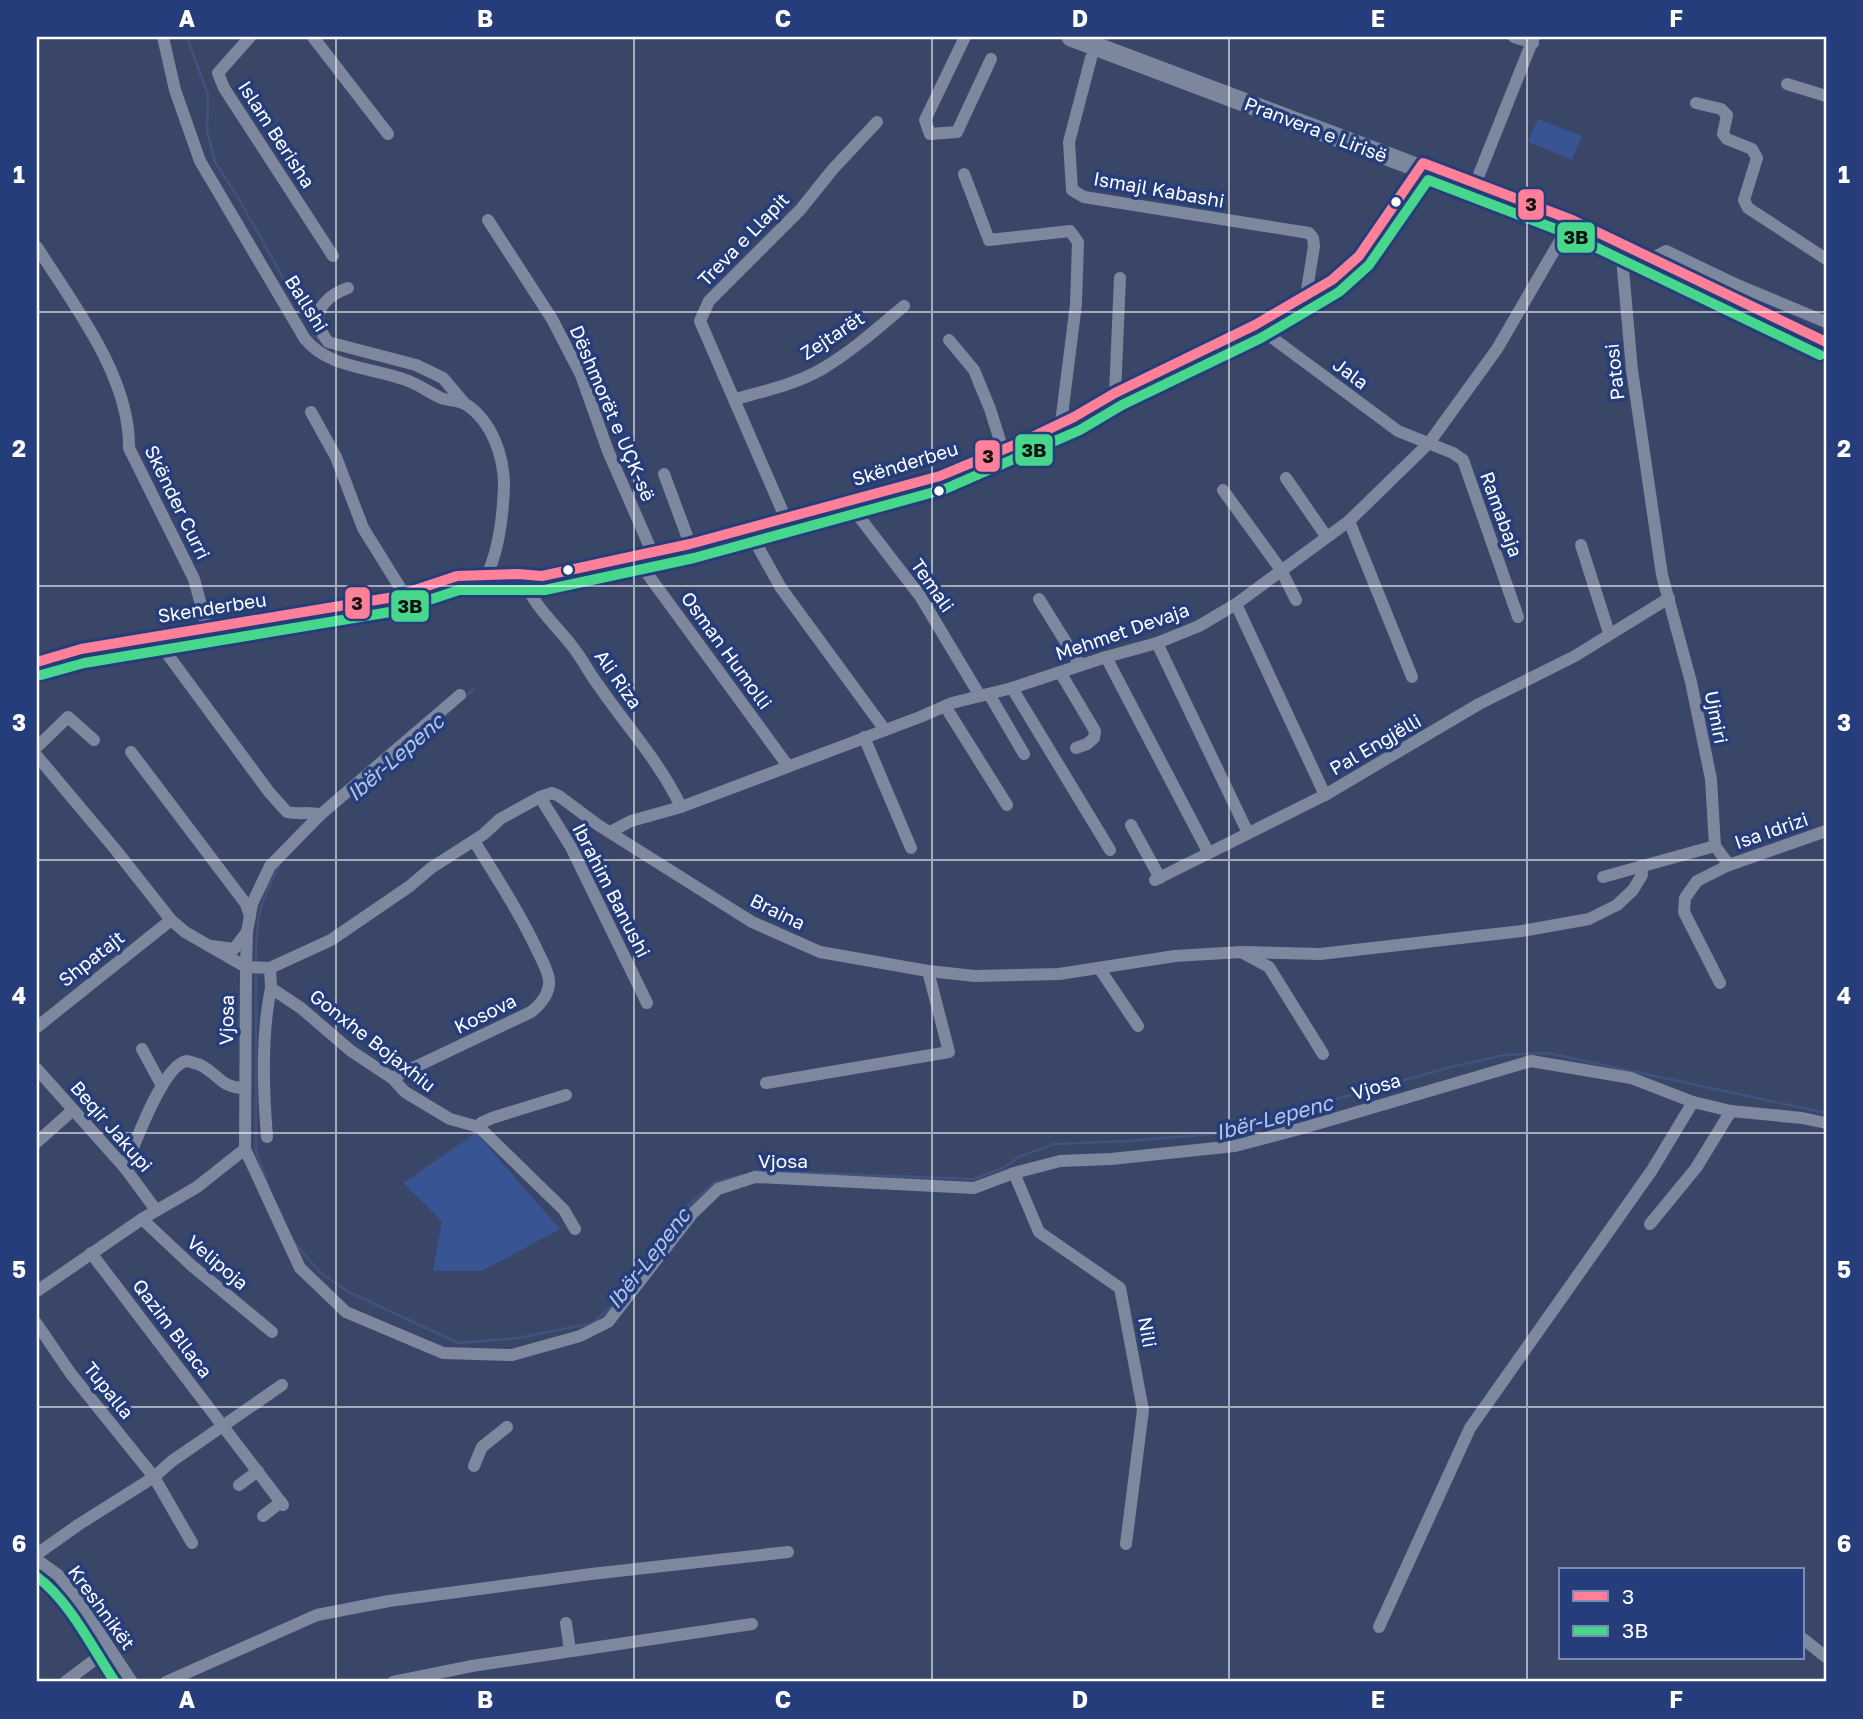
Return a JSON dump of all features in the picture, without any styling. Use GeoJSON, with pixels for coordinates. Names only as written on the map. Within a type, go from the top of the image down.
{"type":"FeatureCollection","features":[{"type":"Feature","properties":{"kind":"main road","name":"Pranvera e Lirisë"},"geometry":{"type":"LineString","coordinates":[[1071,37],[1475,185],[1571,223],[1653,258],[1826,342]]}},
{"type":"Feature","properties":{"kind":"main road","name":"Pranvera e Lirisë"},"geometry":{"type":"LineString","coordinates":[[1101,37],[1421,165]]}},
{"type":"Feature","properties":{"kind":"main road","name":"Pranvera e Lirisë"},"geometry":{"type":"LineString","coordinates":[[1622,245],[1826,349]]}},
{"type":"Feature","properties":{"kind":"street","name":"Ballshi"},"geometry":{"type":"LineString","coordinates":[[163,37],[175,90],[200,162],[305,339],[331,360],[404,379],[443,399],[465,404],[475,412],[494,437],[504,478],[503,503],[490,575]]}},
{"type":"Feature","properties":{"kind":"street","name":"Islam Berisha"},"geometry":{"type":"LineString","coordinates":[[250,37],[218,73],[224,88],[332,256]]}},
{"type":"Feature","properties":{"kind":"street"},"geometry":{"type":"LineString","coordinates":[[313,37],[388,134]]}},
{"type":"Feature","properties":{"kind":"street"},"geometry":{"type":"LineString","coordinates":[[965,37],[925,120],[930,134],[957,132],[991,59]]}},
{"type":"Feature","properties":{"kind":"street"},"geometry":{"type":"LineString","coordinates":[[1475,185],[1534,40],[1514,37]]}},
{"type":"Feature","properties":{"kind":"street","name":"Ismajl Kabashi"},"geometry":{"type":"LineString","coordinates":[[1091,58],[1069,142],[1072,190],[1084,197],[1309,233],[1314,246],[1306,296]]}},
{"type":"Feature","properties":{"kind":"street"},"geometry":{"type":"LineString","coordinates":[[1787,84],[1826,96]]}},
{"type":"Feature","properties":{"kind":"street"},"geometry":{"type":"LineString","coordinates":[[1696,103],[1721,109],[1727,115],[1723,134],[1727,139],[1752,149],[1757,158],[1744,200],[1748,208],[1826,260]]}},
{"type":"Feature","properties":{"kind":"street","name":"Treva e Llapit"},"geometry":{"type":"LineString","coordinates":[[785,517],[700,321],[709,301],[800,210],[833,169],[877,122]]}},
{"type":"Feature","properties":{"kind":"street","name":"Skënderbeu"},"geometry":{"type":"LineString","coordinates":[[399,596],[457,576],[542,576],[690,544],[940,476],[1003,450],[1255,325],[1332,280],[1359,256],[1421,165]]}},
{"type":"Feature","properties":{"kind":"street"},"geometry":{"type":"LineString","coordinates":[[964,174],[989,240],[1070,231],[1078,242],[1076,304],[1061,423]]}},
{"type":"Feature","properties":{"kind":"street","name":"Dëshmorët e UÇK-së"},"geometry":{"type":"LineString","coordinates":[[488,220],[552,319],[581,375],[608,451],[652,552]]}},
{"type":"Feature","properties":{"kind":"street","name":"Mehmet Devaja"},"geometry":{"type":"LineString","coordinates":[[610,832],[631,821],[681,807],[945,706],[1157,643],[1199,626],[1237,604],[1349,521],[1429,443],[1492,356],[1571,223]]}},
{"type":"Feature","properties":{"kind":"street","name":"Patosi"},"geometry":{"type":"LineString","coordinates":[[1622,245],[1632,370],[1662,575],[1669,598]]}},
{"type":"Feature","properties":{"kind":"street","name":"Skënder Curri"},"geometry":{"type":"LineString","coordinates":[[37,247],[86,323],[118,385],[130,430],[130,449],[194,579],[207,627]]}},
{"type":"Feature","properties":{"kind":"street"},"geometry":{"type":"LineString","coordinates":[[1653,258],[1666,251],[1735,284],[1826,322]]}},
{"type":"Feature","properties":{"kind":"street"},"geometry":{"type":"LineString","coordinates":[[1115,393],[1120,278]]}},
{"type":"Feature","properties":{"kind":"street"},"geometry":{"type":"LineString","coordinates":[[348,288],[338,291],[322,305],[318,314],[318,325],[328,342],[416,365],[443,379],[465,404]]}},
{"type":"Feature","properties":{"kind":"street","name":"Zejtarët"},"geometry":{"type":"LineString","coordinates":[[736,399],[775,388],[820,370],[858,346],[904,306]]}},
{"type":"Feature","properties":{"kind":"street","name":"Jala"},"geometry":{"type":"LineString","coordinates":[[1255,325],[1398,431],[1429,443]]}},
{"type":"Feature","properties":{"kind":"street"},"geometry":{"type":"LineString","coordinates":[[949,340],[974,370],[1003,450]]}},
{"type":"Feature","properties":{"kind":"street"},"geometry":{"type":"LineString","coordinates":[[311,412],[336,457],[363,528],[399,596]]}},
{"type":"Feature","properties":{"kind":"street","name":"Ramabaja"},"geometry":{"type":"LineString","coordinates":[[1429,443],[1463,460],[1518,617]]}},
{"type":"Feature","properties":{"kind":"street"},"geometry":{"type":"LineString","coordinates":[[664,474],[690,544]]}},
{"type":"Feature","properties":{"kind":"street"},"geometry":{"type":"LineString","coordinates":[[1286,478],[1326,536]]}},
{"type":"Feature","properties":{"kind":"street"},"geometry":{"type":"LineString","coordinates":[[1223,490],[1281,570],[1296,600]]}},
{"type":"Feature","properties":{"kind":"street","name":"Temali"},"geometry":{"type":"LineString","coordinates":[[847,501],[920,596],[1024,754]]}},
{"type":"Feature","properties":{"kind":"street"},"geometry":{"type":"LineString","coordinates":[[1349,521],[1412,677]]}},
{"type":"Feature","properties":{"kind":"street"},"geometry":{"type":"LineString","coordinates":[[748,529],[781,588],[885,730]]}},
{"type":"Feature","properties":{"kind":"street"},"geometry":{"type":"LineString","coordinates":[[1581,545],[1609,633]]}},
{"type":"Feature","properties":{"kind":"street","name":"Osman Humolli"},"geometry":{"type":"LineString","coordinates":[[635,557],[788,766]]}},
{"type":"Feature","properties":{"kind":"street","name":"Ali Riza"},"geometry":{"type":"LineString","coordinates":[[521,574],[530,594],[575,649],[599,687],[645,747],[669,782],[681,807]]}},
{"type":"Feature","properties":{"kind":"street","name":"Skenderbeu"},"geometry":{"type":"LineString","coordinates":[[37,662],[81,649],[399,596]]}},
{"type":"Feature","properties":{"kind":"street","name":"Pal Engjëlli"},"geometry":{"type":"LineString","coordinates":[[1131,825],[1158,879],[1325,794],[1479,704],[1575,656],[1669,598]]}},
{"type":"Feature","properties":{"kind":"street","name":"Ujmiri"},"geometry":{"type":"LineString","coordinates":[[1669,598],[1691,682],[1711,779],[1715,846]]}},
{"type":"Feature","properties":{"kind":"street"},"geometry":{"type":"LineString","coordinates":[[1039,599],[1080,666]]}},
{"type":"Feature","properties":{"kind":"street"},"geometry":{"type":"LineString","coordinates":[[1237,604],[1325,794]]}},
{"type":"Feature","properties":{"kind":"street"},"geometry":{"type":"LineString","coordinates":[[153,636],[269,792],[287,812],[312,812],[320,815]]}},
{"type":"Feature","properties":{"kind":"street"},"geometry":{"type":"LineString","coordinates":[[1157,643],[1248,833]]}},
{"type":"Feature","properties":{"kind":"street"},"geometry":{"type":"LineString","coordinates":[[1106,657],[1206,848]]}},
{"type":"Feature","properties":{"kind":"street"},"geometry":{"type":"LineString","coordinates":[[1060,672],[1095,731],[1094,738],[1076,748]]}},
{"type":"Feature","properties":{"kind":"street"},"geometry":{"type":"LineString","coordinates":[[1012,688],[1110,850]]}},
{"type":"Feature","properties":{"kind":"street","name":"Vjosa"},"geometry":{"type":"LineString","coordinates":[[460,695],[320,815],[270,866],[252,904],[247,932],[246,967],[245,1149],[300,1268],[346,1312],[443,1353],[512,1355],[580,1336],[608,1322],[692,1214],[718,1189],[755,1177],[974,1188],[1014,1173],[1060,1161],[1111,1159],[1235,1146],[1531,1061],[1631,1078],[1693,1102],[1731,1111],[1826,1123]]}},
{"type":"Feature","properties":{"kind":"street"},"geometry":{"type":"LineString","coordinates":[[945,706],[1007,805]]}},
{"type":"Feature","properties":{"kind":"street"},"geometry":{"type":"LineString","coordinates":[[37,747],[68,717],[94,740]]}},
{"type":"Feature","properties":{"kind":"street"},"geometry":{"type":"LineString","coordinates":[[864,737],[911,848]]}},
{"type":"Feature","properties":{"kind":"street"},"geometry":{"type":"LineString","coordinates":[[131,752],[246,904],[250,916]]}},
{"type":"Feature","properties":{"kind":"street"},"geometry":{"type":"LineString","coordinates":[[37,756],[171,920],[185,932],[246,967],[267,968],[331,940],[410,886],[431,868],[474,841],[500,819],[540,797]]}},
{"type":"Feature","properties":{"kind":"street","name":"Braina"},"geometry":{"type":"LineString","coordinates":[[540,797],[552,793],[559,796],[610,832],[752,922],[820,952],[928,971],[975,976],[1059,974],[1175,956],[1241,952],[1320,954],[1522,931],[1589,919],[1617,905],[1633,890],[1642,875],[1641,866]]}},
{"type":"Feature","properties":{"kind":"street","name":"Ibrahim Banushi"},"geometry":{"type":"LineString","coordinates":[[540,797],[576,858],[647,1003]]}},
{"type":"Feature","properties":{"kind":"street","name":"Isa Idrizi"},"geometry":{"type":"LineString","coordinates":[[1729,865],[1826,831]]}},
{"type":"Feature","properties":{"kind":"street","name":"Kosova"},"geometry":{"type":"LineString","coordinates":[[392,1078],[531,1012],[541,1004],[548,991],[546,970],[528,931],[474,841]]}},
{"type":"Feature","properties":{"kind":"street"},"geometry":{"type":"LineString","coordinates":[[1603,877],[1715,846],[1729,865],[1697,881],[1685,898],[1684,912],[1720,983]]}},
{"type":"Feature","properties":{"kind":"street","name":"Shpatajt"},"geometry":{"type":"LineString","coordinates":[[37,1027],[171,920]]}},
{"type":"Feature","properties":{"kind":"street"},"geometry":{"type":"LineString","coordinates":[[208,946],[234,948],[247,932]]}},
{"type":"Feature","properties":{"kind":"street"},"geometry":{"type":"LineString","coordinates":[[1241,952],[1269,967],[1323,1054]]}},
{"type":"Feature","properties":{"kind":"street"},"geometry":{"type":"LineString","coordinates":[[267,968],[271,988],[266,1011],[267,1137]]}},
{"type":"Feature","properties":{"kind":"street"},"geometry":{"type":"LineString","coordinates":[[1099,968],[1138,1026]]}},
{"type":"Feature","properties":{"kind":"street"},"geometry":{"type":"LineString","coordinates":[[766,1083],[949,1052],[928,971]]}},
{"type":"Feature","properties":{"kind":"street","name":"Gonxhe Bojaxhiu"},"geometry":{"type":"LineString","coordinates":[[271,988],[301,1008],[351,1051],[392,1078],[405,1092],[430,1109],[450,1119],[479,1127],[564,1210],[575,1228]]}},
{"type":"Feature","properties":{"kind":"street"},"geometry":{"type":"LineString","coordinates":[[142,1049],[162,1086]]}},
{"type":"Feature","properties":{"kind":"street"},"geometry":{"type":"LineString","coordinates":[[125,1168],[162,1086],[179,1065],[186,1061],[202,1066],[230,1088],[245,1088]]}},
{"type":"Feature","properties":{"kind":"street","name":"Beqir Jakupi"},"geometry":{"type":"LineString","coordinates":[[37,1069],[125,1168],[156,1210]]}},
{"type":"Feature","properties":{"kind":"street"},"geometry":{"type":"LineString","coordinates":[[479,1127],[481,1123],[492,1118],[566,1095]]}},
{"type":"Feature","properties":{"kind":"street"},"geometry":{"type":"LineString","coordinates":[[1379,1627],[1470,1428],[1651,1170],[1693,1102]]}},
{"type":"Feature","properties":{"kind":"street"},"geometry":{"type":"LineString","coordinates":[[37,1142],[73,1110]]}},
{"type":"Feature","properties":{"kind":"street"},"geometry":{"type":"LineString","coordinates":[[1650,1224],[1696,1168],[1731,1111]]}},
{"type":"Feature","properties":{"kind":"street"},"geometry":{"type":"LineString","coordinates":[[37,1291],[142,1219],[197,1187],[245,1149]]}},
{"type":"Feature","properties":{"kind":"street","name":"Nili"},"geometry":{"type":"LineString","coordinates":[[1014,1173],[1039,1232],[1120,1288],[1143,1410],[1126,1544]]}},
{"type":"Feature","properties":{"kind":"street","name":"Velipoja"},"geometry":{"type":"LineString","coordinates":[[142,1219],[191,1265],[272,1332]]}},
{"type":"Feature","properties":{"kind":"street","name":"Qazim Bllaca"},"geometry":{"type":"LineString","coordinates":[[91,1253],[282,1504],[263,1516]]}},
{"type":"Feature","properties":{"kind":"street","name":"Tupalla"},"geometry":{"type":"LineString","coordinates":[[37,1324],[71,1374],[154,1477]]}},
{"type":"Feature","properties":{"kind":"street"},"geometry":{"type":"LineString","coordinates":[[37,1554],[154,1477],[172,1461],[282,1385]]}},
{"type":"Feature","properties":{"kind":"street"},"geometry":{"type":"LineString","coordinates":[[474,1466],[482,1447],[507,1427]]}},
{"type":"Feature","properties":{"kind":"street"},"geometry":{"type":"LineString","coordinates":[[239,1485],[258,1471]]}},
{"type":"Feature","properties":{"kind":"street"},"geometry":{"type":"LineString","coordinates":[[154,1477],[192,1543]]}},
{"type":"Feature","properties":{"kind":"street"},"geometry":{"type":"LineString","coordinates":[[166,1682],[317,1615],[390,1601],[788,1552]]}},
{"type":"Feature","properties":{"kind":"street","name":"Kreshnikët"},"geometry":{"type":"LineString","coordinates":[[37,1560],[58,1575],[132,1682]]}},
{"type":"Feature","properties":{"kind":"street"},"geometry":{"type":"LineString","coordinates":[[566,1623],[570,1651]]}},
{"type":"Feature","properties":{"kind":"street"},"geometry":{"type":"LineString","coordinates":[[393,1682],[472,1666],[752,1624]]}},
{"type":"Feature","properties":{"kind":"street"},"geometry":{"type":"LineString","coordinates":[[1804,1640],[1826,1657]]}},
{"type":"Feature","properties":{"kind":"street"},"geometry":{"type":"LineString","coordinates":[[60,1679],[109,1649]]}},
{"type":"Feature","properties":{"kind":"shaded area"},"geometry":{"type":"Polygon","coordinates":[[[1538,119],[1582,136],[1572,160],[1528,142],[1538,119]]]}},
{"type":"Feature","properties":{"kind":"shaded area"},"geometry":{"type":"Polygon","coordinates":[[[476,1133],[560,1229],[482,1271],[433,1271],[442,1221],[403,1183],[476,1133]]]}},
{"type":"Feature","properties":{"kind":"waterway","name":"Ibër-Lepenc"},"geometry":{"type":"LineString","coordinates":[[187,37],[208,95],[207,131],[215,162],[239,199],[316,337],[322,342]]}},
{"type":"Feature","properties":{"kind":"waterway","name":"Ibër-Lepenc"},"geometry":{"type":"LineString","coordinates":[[464,698],[474,689]]}},
{"type":"Feature","properties":{"kind":"waterway","name":"Ibër-Lepenc"},"geometry":{"type":"LineString","coordinates":[[256,965],[260,913],[280,864]]}},
{"type":"Feature","properties":{"kind":"waterway","name":"Ibër-Lepenc"},"geometry":{"type":"LineString","coordinates":[[256,971],[256,1151],[270,1190]]}},
{"type":"Feature","properties":{"kind":"waterway","name":"Ibër-Lepenc"},"geometry":{"type":"LineString","coordinates":[[755,1171],[974,1179],[1003,1168],[1019,1157],[1054,1144],[1213,1134],[1447,1068],[1504,1055],[1548,1053],[1826,1113]]}},
{"type":"Feature","properties":{"kind":"waterway","name":"Ibër-Lepenc"},"geometry":{"type":"LineString","coordinates":[[639,1273],[682,1211],[714,1183],[742,1175]]}},
{"type":"Feature","properties":{"kind":"waterway","name":"Ibër-Lepenc"},"geometry":{"type":"LineString","coordinates":[[293,1241],[320,1272],[347,1291],[458,1343],[518,1338],[593,1323],[615,1303]]}},
{"type":"Feature","properties":{"kind":"transit line","name":"3"},"geometry":{"type":"LineString","coordinates":[[37,662],[81,649],[394,597],[457,576],[542,576],[690,544],[940,476],[1074,417],[1115,393],[1255,325],[1332,280],[1359,256],[1423,163],[1572,220],[1826,342]]}},
{"type":"Feature","properties":{"kind":"transit line","name":"3B"},"geometry":{"type":"LineString","coordinates":[[41,675],[84,663],[396,611],[459,590],[545,590],[694,558],[945,489],[1080,430],[1122,405],[1261,338],[1339,292],[1369,265],[1428,180],[1566,233],[1820,355]]}},
{"type":"Feature","properties":{"kind":"transit line","name":"3B"},"geometry":{"type":"LineString","coordinates":[[37,1577],[60,1598],[115,1682]]}}]}
